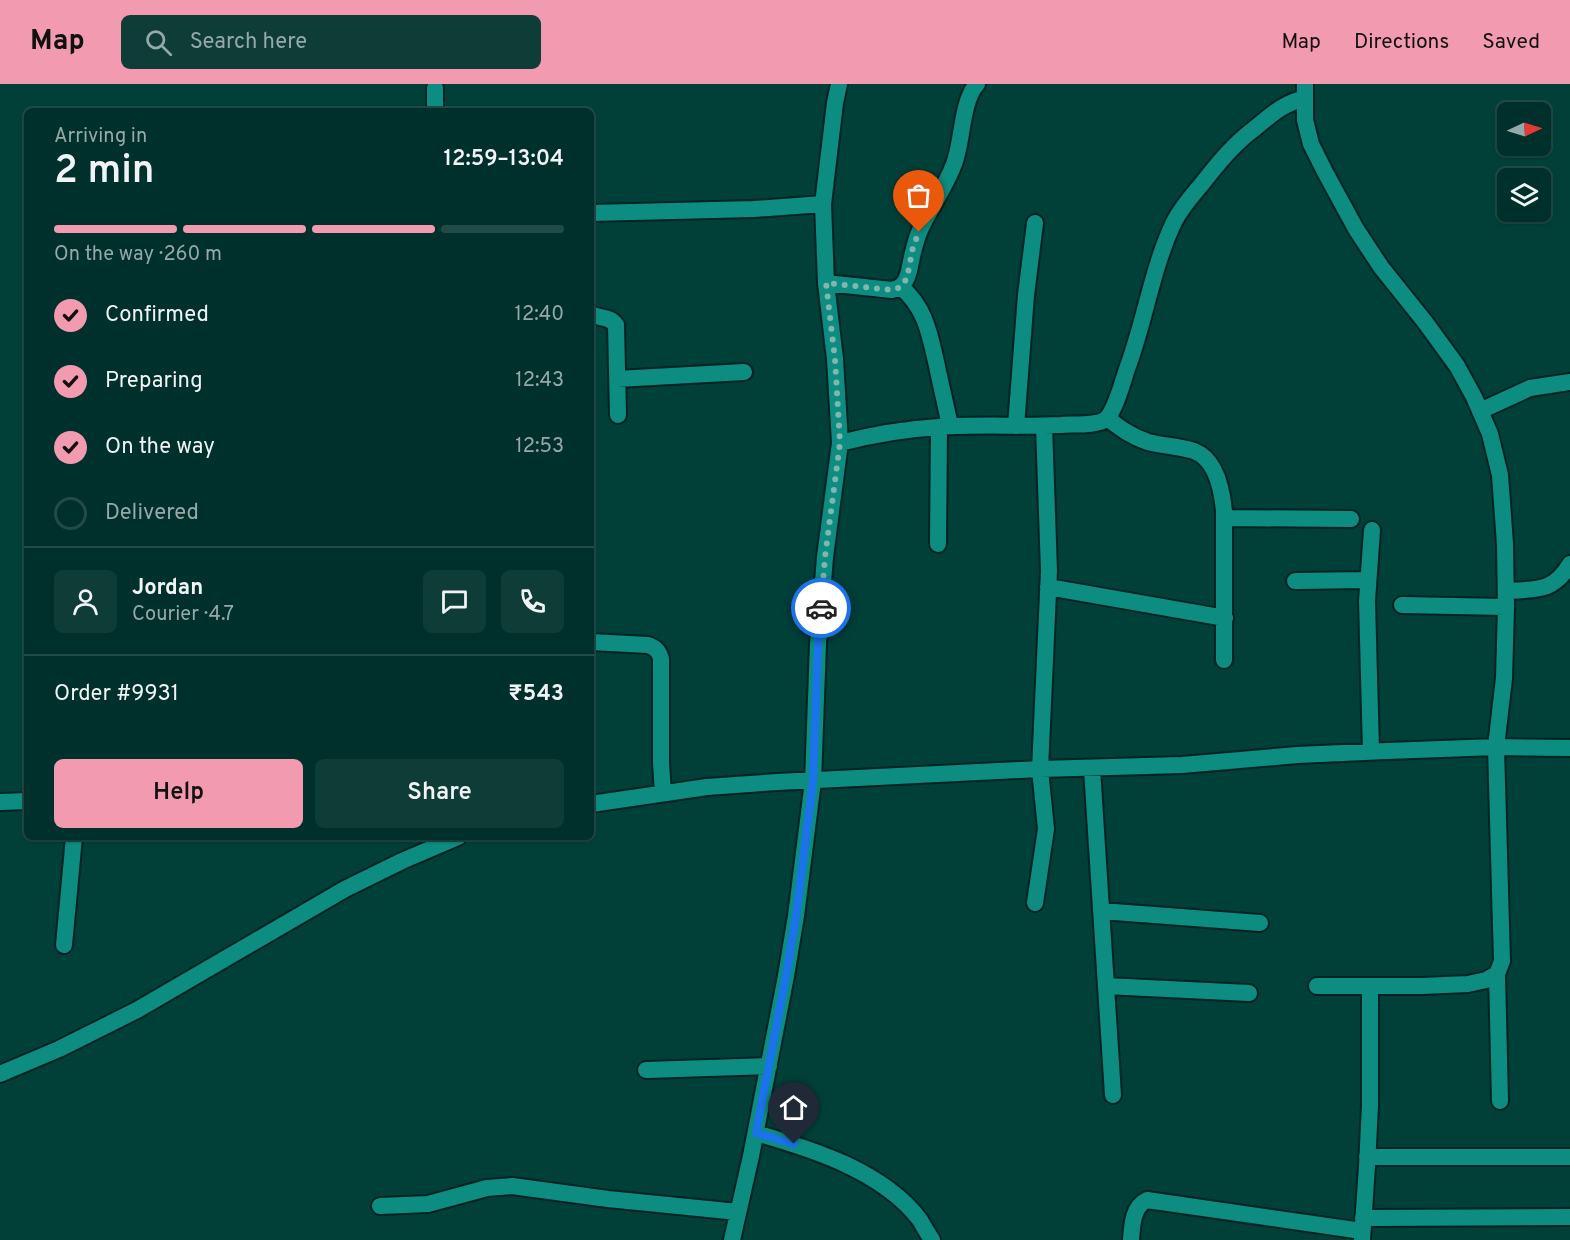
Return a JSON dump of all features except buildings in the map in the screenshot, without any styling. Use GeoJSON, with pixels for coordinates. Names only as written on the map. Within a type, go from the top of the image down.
{"type":"FeatureCollection","features":[{"type":"Feature","properties":{"kind":"street"},"geometry":{"type":"LineString","coordinates":[[732,1240],[756,1133],[796,916],[813,781],[818,644],[825,557],[840,443],[835,359],[826,283],[823,204],[839,84]]}},
{"type":"Feature","properties":{"kind":"street"},"geometry":{"type":"LineString","coordinates":[[826,283],[884,290],[901,287],[907,278],[913,247],[919,232],[955,163],[968,102],[977,84]]}},
{"type":"Feature","properties":{"kind":"street"},"geometry":{"type":"LineString","coordinates":[[435,88],[435,108]]}},
{"type":"Feature","properties":{"kind":"street"},"geometry":{"type":"LineString","coordinates":[[1304,92],[1305,120],[1311,144],[1356,229],[1381,267],[1457,366],[1490,434],[1500,475],[1506,599],[1504,678],[1496,747],[1502,961],[1497,974],[1500,1101]]}},
{"type":"Feature","properties":{"kind":"street"},"geometry":{"type":"LineString","coordinates":[[840,443],[867,436],[945,427],[1044,426],[1091,423],[1107,418],[1118,396],[1135,349],[1159,262],[1175,221],[1195,193],[1239,141],[1304,92]]}},
{"type":"Feature","properties":{"kind":"street"},"geometry":{"type":"LineString","coordinates":[[594,213],[754,209],[823,204]]}},
{"type":"Feature","properties":{"kind":"street"},"geometry":{"type":"LineString","coordinates":[[1016,426],[1026,295],[1035,223]]}},
{"type":"Feature","properties":{"kind":"street"},"geometry":{"type":"LineString","coordinates":[[901,287],[919,306],[927,322],[945,427],[938,544]]}},
{"type":"Feature","properties":{"kind":"street"},"geometry":{"type":"LineString","coordinates":[[594,315],[608,318],[616,325],[618,415]]}},
{"type":"Feature","properties":{"kind":"street"},"geometry":{"type":"LineString","coordinates":[[617,379],[744,372]]}},
{"type":"Feature","properties":{"kind":"street"},"geometry":{"type":"LineString","coordinates":[[1480,411],[1530,388],[1570,382]]}},
{"type":"Feature","properties":{"kind":"street"},"geometry":{"type":"LineString","coordinates":[[1107,418],[1131,435],[1146,441],[1187,449],[1204,456],[1216,476],[1222,492],[1224,518],[1224,660]]}},
{"type":"Feature","properties":{"kind":"street"},"geometry":{"type":"LineString","coordinates":[[1035,903],[1046,829],[1040,769],[1048,587],[1044,426]]}},
{"type":"Feature","properties":{"kind":"street"},"geometry":{"type":"LineString","coordinates":[[1224,518],[1350,519]]}},
{"type":"Feature","properties":{"kind":"street"},"geometry":{"type":"LineString","coordinates":[[1371,751],[1367,626],[1372,530]]}},
{"type":"Feature","properties":{"kind":"street"},"geometry":{"type":"LineString","coordinates":[[1402,605],[1506,599],[1554,584],[1570,564]]}},
{"type":"Feature","properties":{"kind":"street"},"geometry":{"type":"LineString","coordinates":[[1295,581],[1368,580]]}},
{"type":"Feature","properties":{"kind":"street"},"geometry":{"type":"LineString","coordinates":[[1048,587],[1225,618]]}},
{"type":"Feature","properties":{"kind":"street"},"geometry":{"type":"LineString","coordinates":[[594,642],[648,645],[659,652],[661,659],[663,793]]}},
{"type":"Feature","properties":{"kind":"street"},"geometry":{"type":"LineString","coordinates":[[594,804],[707,787],[1040,769],[1182,765],[1371,751],[1496,747],[1570,748]]}},
{"type":"Feature","properties":{"kind":"street"},"geometry":{"type":"LineString","coordinates":[[1092,769],[1113,1095]]}},
{"type":"Feature","properties":{"kind":"street"},"geometry":{"type":"LineString","coordinates":[[0,802],[24,801]]}},
{"type":"Feature","properties":{"kind":"street"},"geometry":{"type":"LineString","coordinates":[[63,945],[74,840]]}},
{"type":"Feature","properties":{"kind":"street"},"geometry":{"type":"LineString","coordinates":[[0,1074],[59,1049],[137,1010],[345,890],[402,861],[451,840]]}},
{"type":"Feature","properties":{"kind":"street"},"geometry":{"type":"LineString","coordinates":[[1101,911],[1260,923]]}},
{"type":"Feature","properties":{"kind":"street"},"geometry":{"type":"LineString","coordinates":[[1317,986],[1468,984],[1486,980],[1497,974]]}},
{"type":"Feature","properties":{"kind":"street"},"geometry":{"type":"LineString","coordinates":[[1106,986],[1249,993]]}},
{"type":"Feature","properties":{"kind":"street"},"geometry":{"type":"LineString","coordinates":[[1363,1230],[1370,1105],[1370,986]]}},
{"type":"Feature","properties":{"kind":"street"},"geometry":{"type":"LineString","coordinates":[[646,1070],[769,1066]]}},
{"type":"Feature","properties":{"kind":"street"},"geometry":{"type":"LineString","coordinates":[[756,1133],[794,1144],[856,1169],[904,1203],[932,1240]]}},
{"type":"Feature","properties":{"kind":"street"},"geometry":{"type":"LineString","coordinates":[[1367,1157],[1570,1157]]}},
{"type":"Feature","properties":{"kind":"street"},"geometry":{"type":"LineString","coordinates":[[380,1206],[428,1204],[467,1192],[499,1186],[738,1212]]}},
{"type":"Feature","properties":{"kind":"street"},"geometry":{"type":"LineString","coordinates":[[1131,1240],[1135,1213],[1140,1203],[1147,1200],[1363,1230],[1570,1217]]}},
{"type":"Feature","properties":{"kind":"way so far"},"geometry":{"type":"LineString","coordinates":[[821,608],[825,557],[840,443],[835,359],[826,283],[892,290],[901,287],[907,278],[913,247],[919,232]]}},
{"type":"Feature","properties":{"kind":"route"},"geometry":{"type":"LineString","coordinates":[[794,1144],[756,1133],[796,916],[813,781],[821,608]]}}]}
